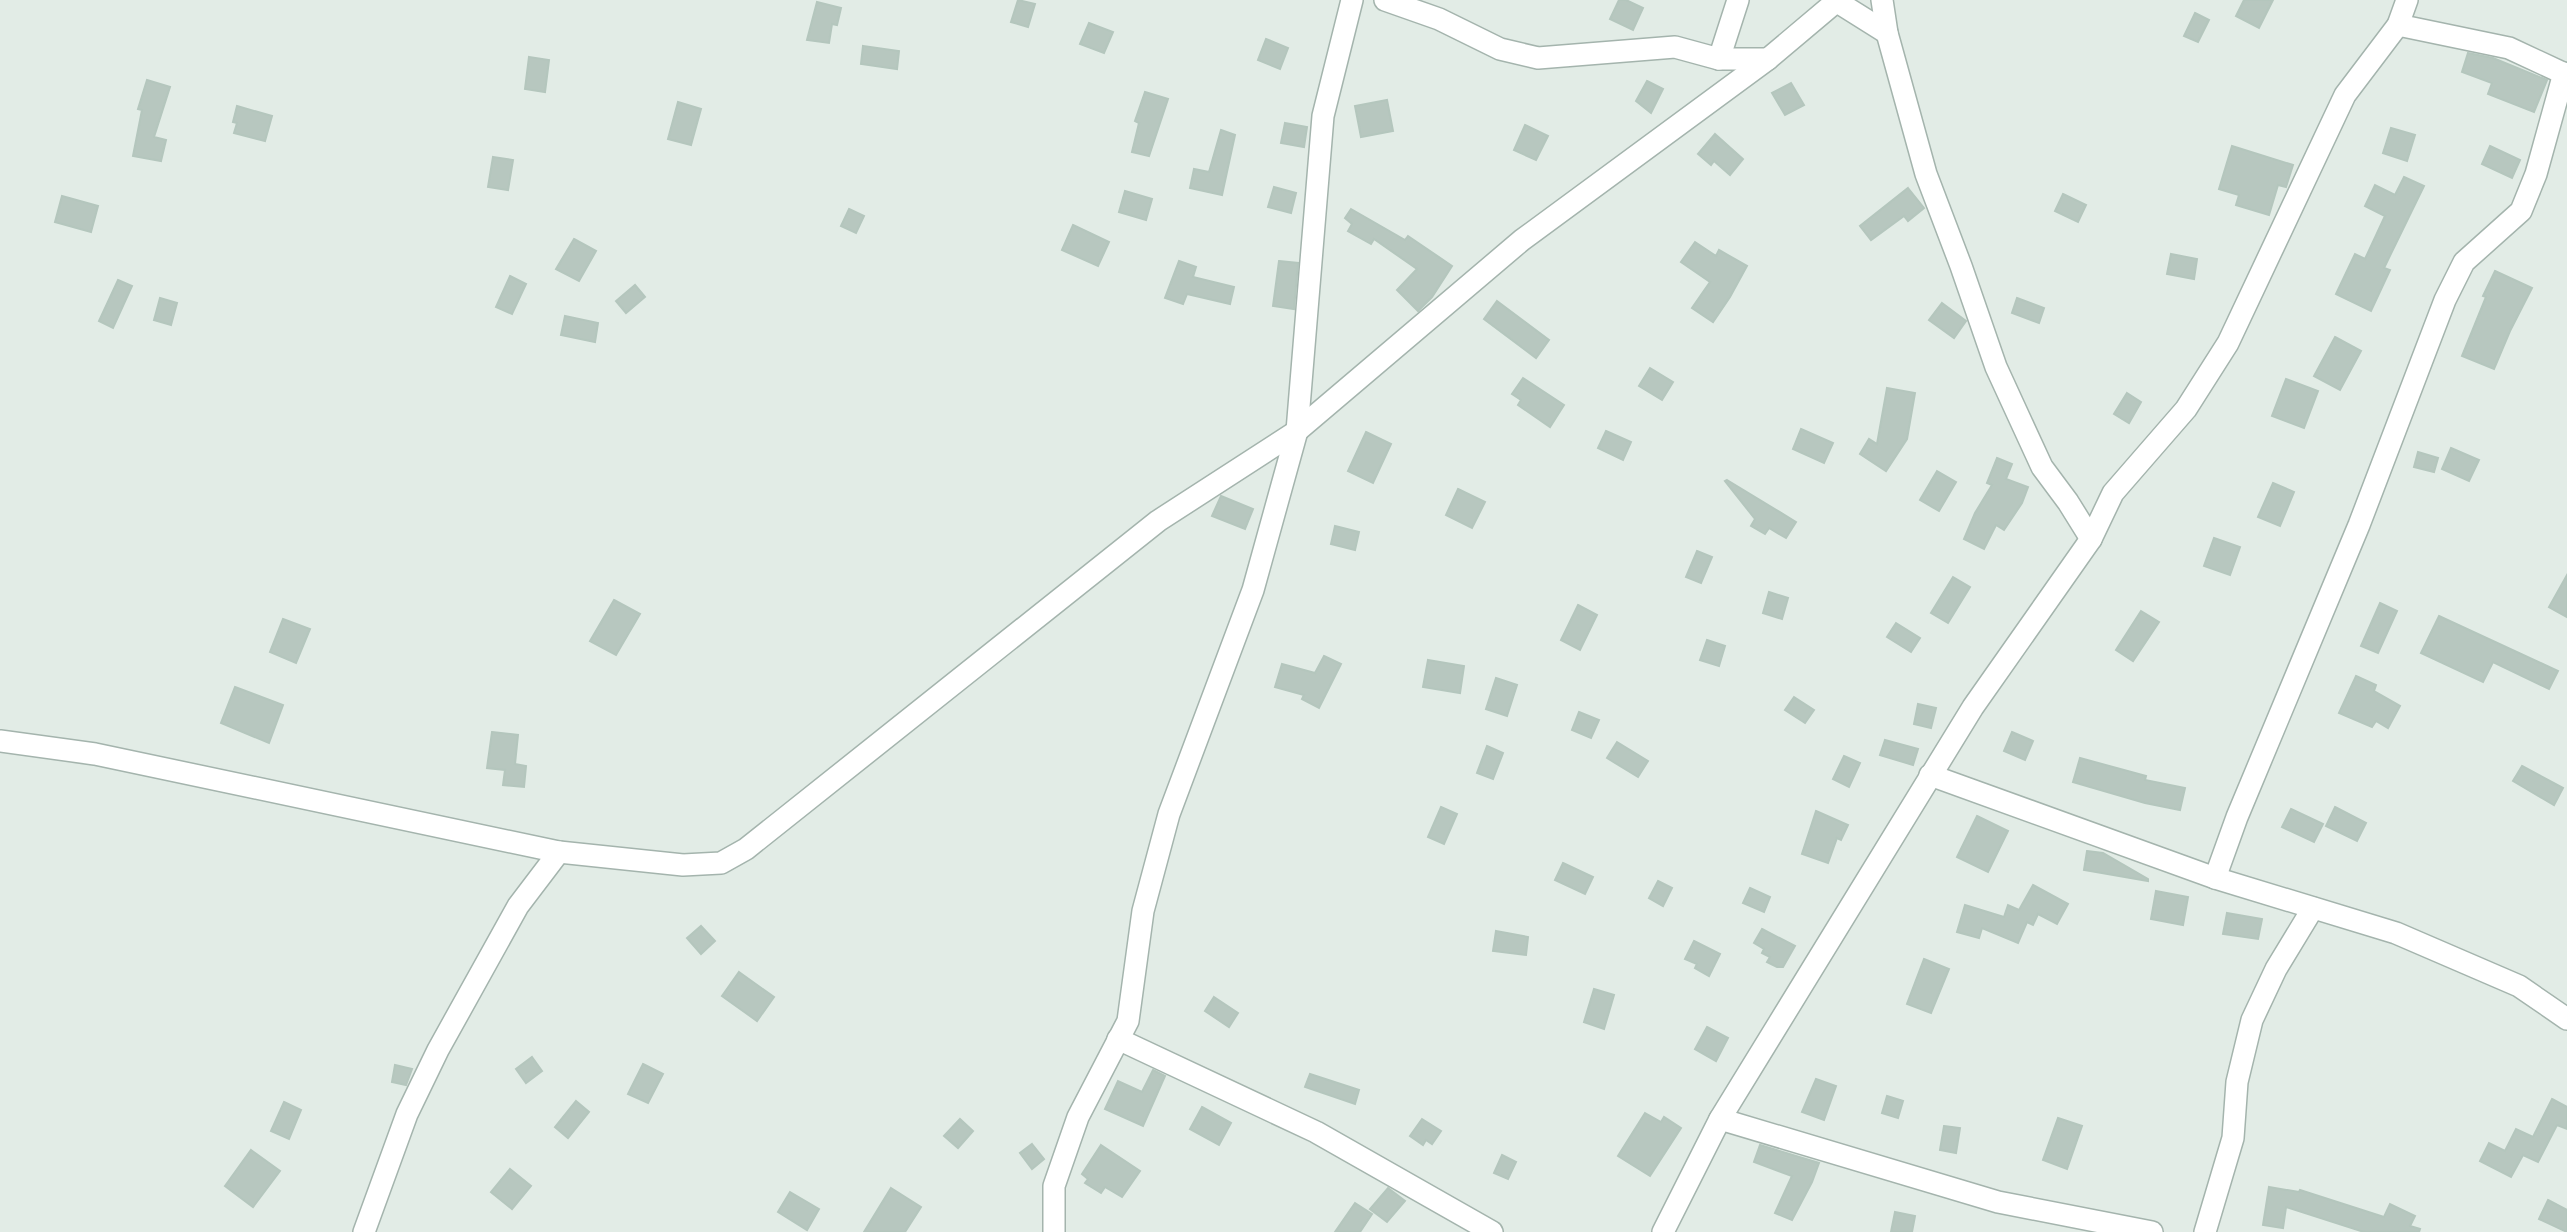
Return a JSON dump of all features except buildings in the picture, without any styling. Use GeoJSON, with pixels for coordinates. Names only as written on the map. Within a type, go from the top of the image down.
{"type":"FeatureCollection","features":[{"type":"Feature","properties":{"kind":"street"},"geometry":{"type":"LineString","coordinates":[[1054,1232],[1054,1185],[1078,1117],[1128,1021],[1143,911],[1169,814],[1253,590],[1297,430],[1323,116],[1352,0]]}},
{"type":"Feature","properties":{"kind":"street"},"geometry":{"type":"LineString","coordinates":[[1385,0],[1439,19],[1500,49],[1538,58],[1675,47],[1719,59],[1768,58]]}},
{"type":"Feature","properties":{"kind":"street"},"geometry":{"type":"LineString","coordinates":[[1719,59],[1738,0]]}},
{"type":"Feature","properties":{"kind":"street"},"geometry":{"type":"LineString","coordinates":[[0,741],[95,754],[559,852],[683,865],[721,863],[746,849],[1158,522],[1297,430],[1522,240],[1768,58],[1837,0],[1886,33]]}},
{"type":"Feature","properties":{"kind":"street"},"geometry":{"type":"LineString","coordinates":[[1882,0],[1886,33],[1926,174],[1996,367],[2042,467],[2091,539]]}},
{"type":"Feature","properties":{"kind":"street"},"geometry":{"type":"LineString","coordinates":[[1663,1232],[1720,1119],[1973,707],[2091,539],[2113,493],[2186,409],[2228,342],[2345,95],[2398,26],[2407,0]]}},
{"type":"Feature","properties":{"kind":"street"},"geometry":{"type":"LineString","coordinates":[[2215,878],[2237,817],[2388,452],[2445,300],[2464,262],[2522,211],[2536,174],[2565,74],[2509,48],[2398,26]]}},
{"type":"Feature","properties":{"kind":"street"},"geometry":{"type":"LineString","coordinates":[[1930,775],[2215,878],[2396,933],[2519,986],[2567,1019]]}},
{"type":"Feature","properties":{"kind":"street"},"geometry":{"type":"LineString","coordinates":[[364,1232],[407,1114],[438,1050],[518,906],[559,852]]}},
{"type":"Feature","properties":{"kind":"street"},"geometry":{"type":"LineString","coordinates":[[2205,1232],[2233,1138],[2238,1082],[2252,1020],[2276,969],[2313,908]]}},
{"type":"Feature","properties":{"kind":"street"},"geometry":{"type":"LineString","coordinates":[[1118,1039],[1316,1132],[1492,1232]]}},
{"type":"Feature","properties":{"kind":"street"},"geometry":{"type":"LineString","coordinates":[[1720,1119],[1998,1202],[2152,1232]]}}]}
